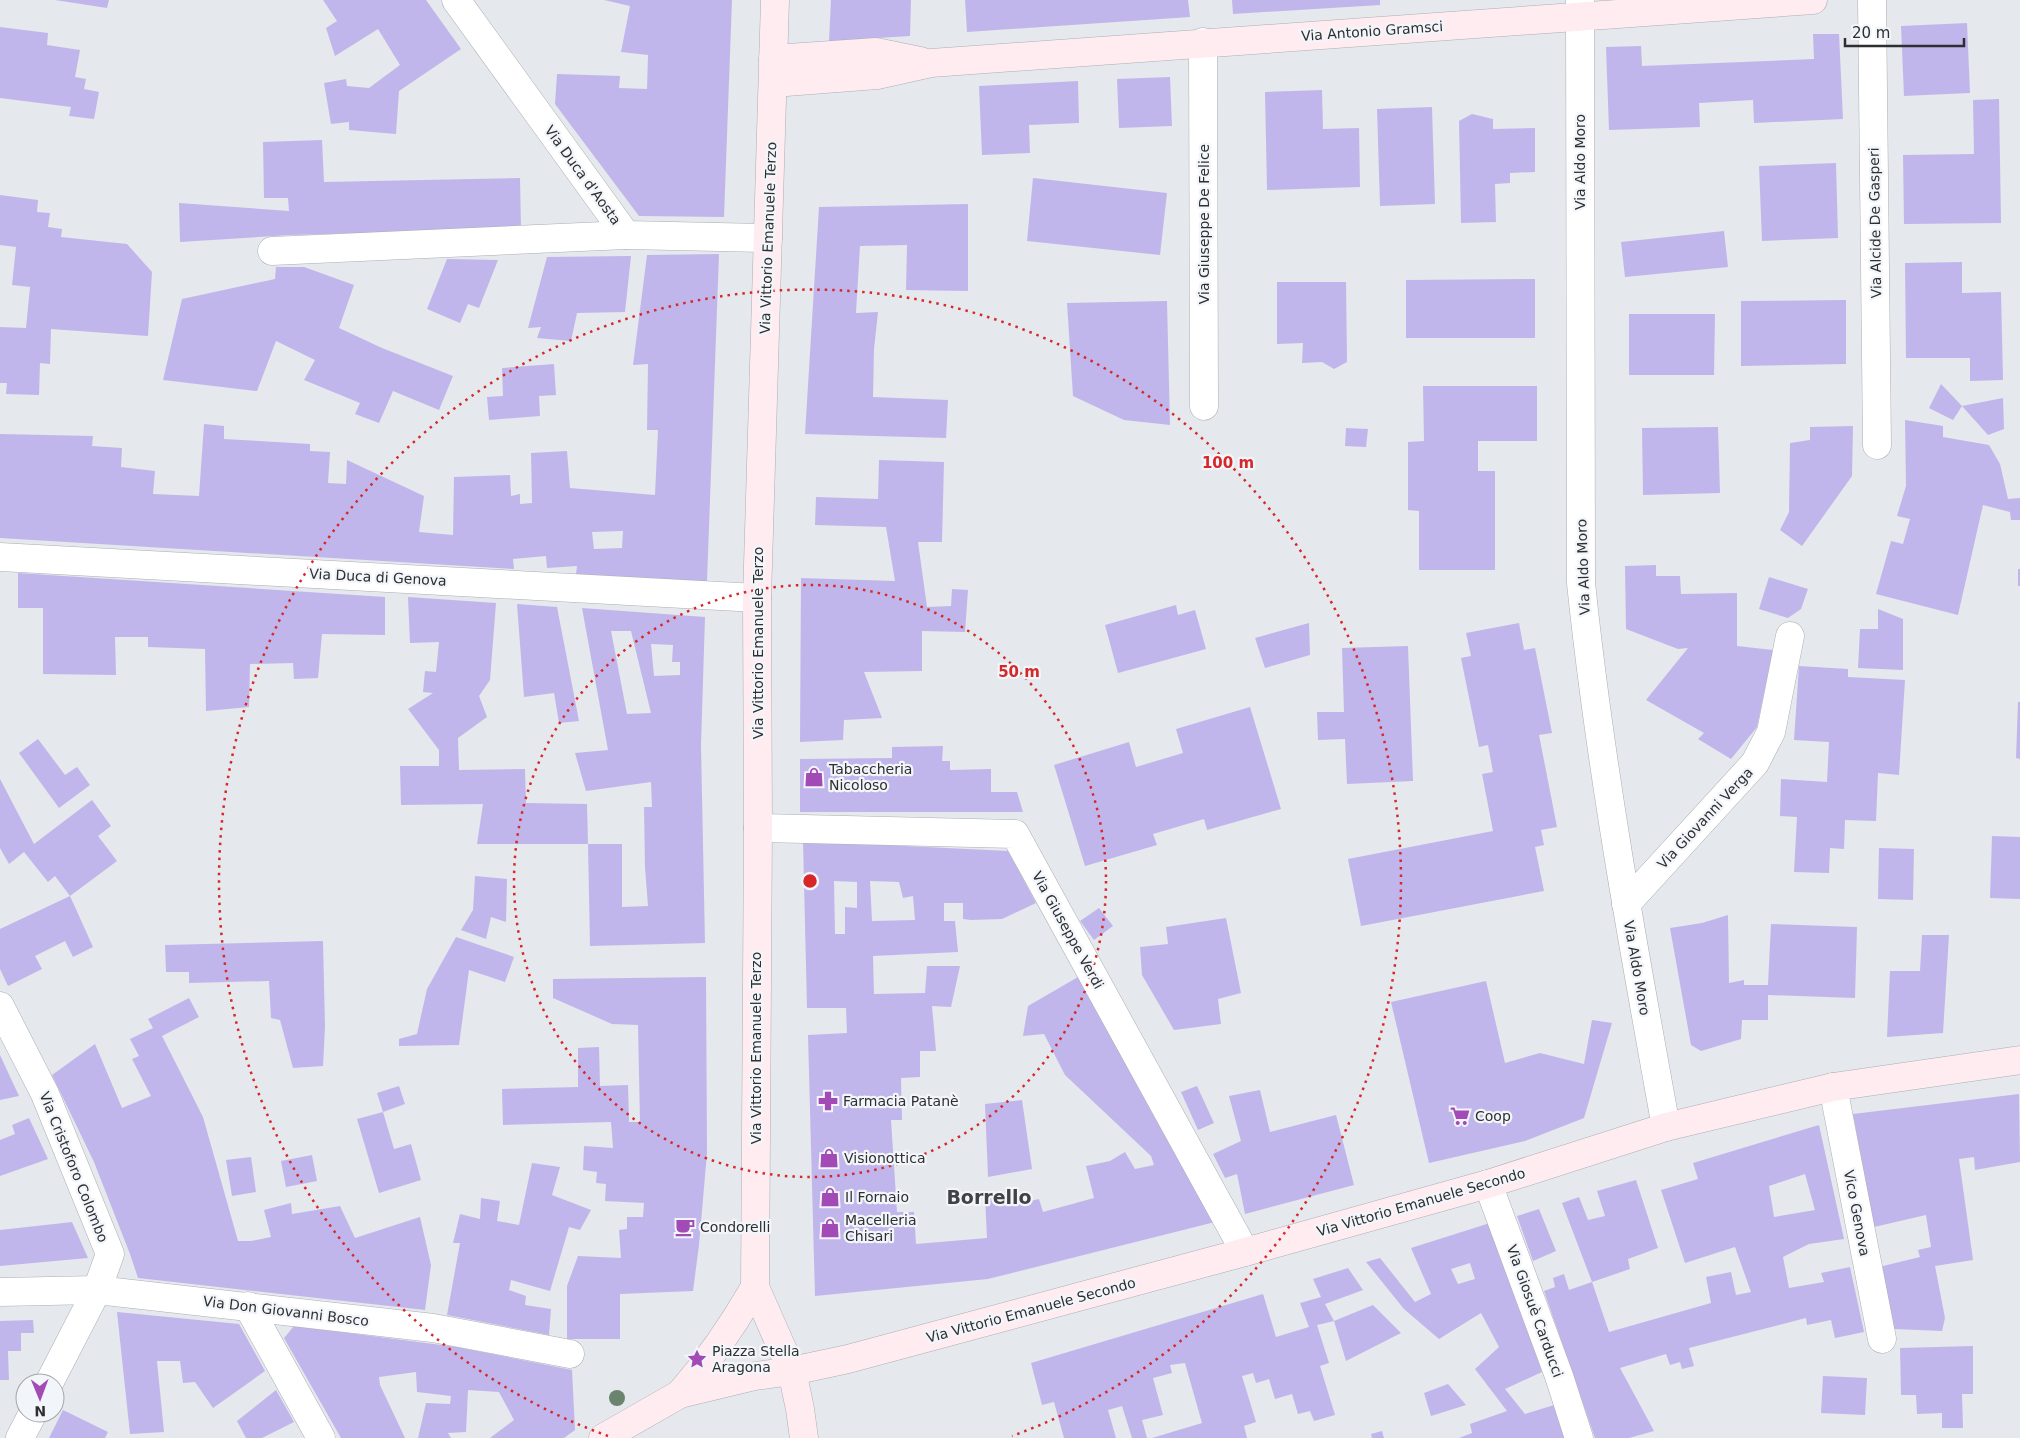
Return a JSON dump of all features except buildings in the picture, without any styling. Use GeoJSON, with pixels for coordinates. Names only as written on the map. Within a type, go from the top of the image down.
{"type":"FeatureCollection","features":[{"type":"Feature","properties":{"kind":"street","name":"Via Duca d'Aosta"},"geometry":{"type":"LineString","coordinates":[[456,0],[626,235],[768,238]]}},
{"type":"Feature","properties":{"kind":"street","name":"Via Vittorio Emanuele Terzo"},"geometry":{"type":"LineString","coordinates":[[755,1287],[758,828],[757,598],[775,0]]}},
{"type":"Feature","properties":{"kind":"street","name":"Via Antonio Gramsci"},"geometry":{"type":"LineString","coordinates":[[773,71],[877,75],[931,63],[1203,42],[1580,8],[1813,0]]}},
{"type":"Feature","properties":{"kind":"street","name":"Via Alcide De Gasperi"},"geometry":{"type":"LineString","coordinates":[[1872,0],[1877,445]]}},
{"type":"Feature","properties":{"kind":"street","name":"Via Aldo Moro"},"geometry":{"type":"LineString","coordinates":[[1580,8],[1581,583],[1586,633],[1626,904],[1666,1127]]}},
{"type":"Feature","properties":{"kind":"street","name":"Via Giuseppe De Felice"},"geometry":{"type":"LineString","coordinates":[[1203,42],[1204,406]]}},
{"type":"Feature","properties":{"kind":"street"},"geometry":{"type":"LineString","coordinates":[[272,251],[626,235]]}},
{"type":"Feature","properties":{"kind":"street","name":"Via Duca di Genova"},"geometry":{"type":"LineString","coordinates":[[0,557],[757,598]]}},
{"type":"Feature","properties":{"kind":"street","name":"Via Giovanni Verga"},"geometry":{"type":"LineString","coordinates":[[1626,904],[1755,763],[1771,732],[1790,636]]}},
{"type":"Feature","properties":{"kind":"street","name":"Via Giuseppe Verdi"},"geometry":{"type":"LineString","coordinates":[[758,828],[1015,834],[1245,1252]]}},
{"type":"Feature","properties":{"kind":"street","name":"Via Cristoforo Colombo"},"geometry":{"type":"LineString","coordinates":[[0,1006],[45,1094],[110,1254],[97,1290],[54,1373]]}},
{"type":"Feature","properties":{"kind":"street","name":"Via Vittorio Emanuele Secondo"},"geometry":{"type":"LineString","coordinates":[[680,1394],[755,1376],[792,1372],[826,1364],[1245,1252],[1488,1184],[1666,1127],[1833,1087],[2020,1060]]}},
{"type":"Feature","properties":{"kind":"street","name":"Vico Genova"},"geometry":{"type":"LineString","coordinates":[[1833,1087],[1882,1339]]}},
{"type":"Feature","properties":{"kind":"street","name":"Via Giosuè Carducci"},"geometry":{"type":"LineString","coordinates":[[1488,1184],[1559,1376],[1578,1438]]}},
{"type":"Feature","properties":{"kind":"street"},"geometry":{"type":"LineString","coordinates":[[755,1287],[792,1372],[804,1438]]}},
{"type":"Feature","properties":{"kind":"street"},"geometry":{"type":"LineString","coordinates":[[602,1438],[680,1394],[710,1360],[734,1324],[755,1287]]}},
{"type":"Feature","properties":{"kind":"street","name":"Via Don Giovanni Bosco"},"geometry":{"type":"LineString","coordinates":[[0,1292],[97,1290],[248,1306],[433,1328],[570,1354]]}},
{"type":"Feature","properties":{"kind":"street"},"geometry":{"type":"LineString","coordinates":[[248,1306],[321,1438]]}},
{"type":"Feature","properties":{"kind":"street"},"geometry":{"type":"LineString","coordinates":[[20,1438],[28,1423]]}},
{"type":"Feature","properties":{"kind":"place","name":"Tabaccheria Nicoloso"},"geometry":{"type":"Point","coordinates":[814,777]}},
{"type":"Feature","properties":{"kind":"place","name":"Farmacia Patanè"},"geometry":{"type":"Point","coordinates":[828,1101]}},
{"type":"Feature","properties":{"kind":"place","name":"Coop"},"geometry":{"type":"Point","coordinates":[1460,1116]}},
{"type":"Feature","properties":{"kind":"place","name":"Visionottica"},"geometry":{"type":"Point","coordinates":[829,1158]}},
{"type":"Feature","properties":{"kind":"place","name":"Il Fornaio"},"geometry":{"type":"Point","coordinates":[830,1197]}},
{"type":"Feature","properties":{"kind":"place","name":"Condorelli"},"geometry":{"type":"Point","coordinates":[685,1227]}},
{"type":"Feature","properties":{"kind":"place","name":"Macelleria Chisari"},"geometry":{"type":"Point","coordinates":[830,1228]}},
{"type":"Feature","properties":{"kind":"place","name":"Piazza Stella Aragona"},"geometry":{"type":"Point","coordinates":[697,1359]}},
{"type":"Feature","properties":{"kind":"district","name":"Borrello"},"geometry":{"type":"Point","coordinates":[989,1197]}}]}
